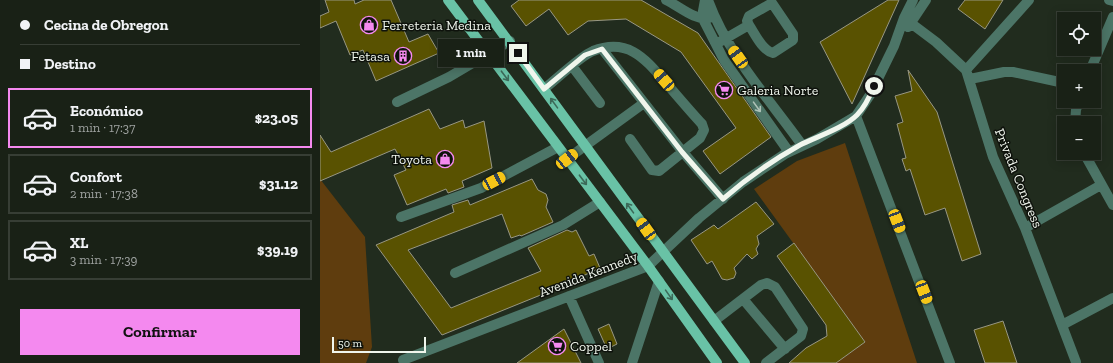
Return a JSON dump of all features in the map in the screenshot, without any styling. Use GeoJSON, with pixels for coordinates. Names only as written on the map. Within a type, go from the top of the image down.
{"type":"FeatureCollection","features":[{"type":"Feature","properties":{"kind":"main road"},"geometry":{"type":"LineString","coordinates":[[448,0],[648,266],[717,363]]}},
{"type":"Feature","properties":{"kind":"main road"},"geometry":{"type":"LineString","coordinates":[[478,0],[510,41],[663,253],[745,363]]}},
{"type":"Feature","properties":{"kind":"street"},"geometry":{"type":"LineString","coordinates":[[666,0],[704,19],[715,18]]}},
{"type":"Feature","properties":{"kind":"street"},"geometry":{"type":"LineString","coordinates":[[707,0],[702,11],[704,19],[724,60],[789,152]]}},
{"type":"Feature","properties":{"kind":"street"},"geometry":{"type":"LineString","coordinates":[[707,0],[726,39],[802,144]]}},
{"type":"Feature","properties":{"kind":"street","name":"Avenida Kennedy"},"geometry":{"type":"LineString","coordinates":[[908,20],[913,0]]}},
{"type":"Feature","properties":{"kind":"street","name":"Avenida Kennedy"},"geometry":{"type":"LineString","coordinates":[[403,360],[648,266],[699,218],[742,182],[802,144],[817,139],[856,116],[870,95],[908,20],[926,0]]}},
{"type":"Feature","properties":{"kind":"street"},"geometry":{"type":"LineString","coordinates":[[968,74],[1029,0]]}},
{"type":"Feature","properties":{"kind":"street"},"geometry":{"type":"LineString","coordinates":[[1109,0],[1113,1]]}},
{"type":"Feature","properties":{"kind":"street"},"geometry":{"type":"LineString","coordinates":[[772,3],[794,34],[793,40],[773,53],[769,52],[765,49],[748,25],[747,21],[749,16],[772,3]]}},
{"type":"Feature","properties":{"kind":"street"},"geometry":{"type":"LineString","coordinates":[[1093,64],[1113,17]]}},
{"type":"Feature","properties":{"kind":"street"},"geometry":{"type":"LineString","coordinates":[[908,20],[936,42],[968,74],[1013,72],[1057,81]]}},
{"type":"Feature","properties":{"kind":"street"},"geometry":{"type":"LineString","coordinates":[[716,44],[748,25]]}},
{"type":"Feature","properties":{"kind":"street"},"geometry":{"type":"LineString","coordinates":[[397,102],[449,77],[510,41]]}},
{"type":"Feature","properties":{"kind":"street"},"geometry":{"type":"LineString","coordinates":[[544,89],[585,55],[602,49],[619,47],[631,50],[645,58],[702,124],[704,130],[700,138],[662,170],[655,171],[652,170],[630,139]]}},
{"type":"Feature","properties":{"kind":"street"},"geometry":{"type":"LineString","coordinates":[[602,49],[682,152],[723,199]]}},
{"type":"Feature","properties":{"kind":"street"},"geometry":{"type":"LineString","coordinates":[[572,66],[600,103]]}},
{"type":"Feature","properties":{"kind":"street","name":"Privada Congress"},"geometry":{"type":"LineString","coordinates":[[968,74],[993,157],[1025,228],[1076,362]]}},
{"type":"Feature","properties":{"kind":"street"},"geometry":{"type":"LineString","coordinates":[[567,159],[644,103]]}},
{"type":"Feature","properties":{"kind":"street"},"geometry":{"type":"LineString","coordinates":[[856,116],[950,363]]}},
{"type":"Feature","properties":{"kind":"street"},"geometry":{"type":"LineString","coordinates":[[401,217],[480,188],[558,147]]}},
{"type":"Feature","properties":{"kind":"street"},"geometry":{"type":"LineString","coordinates":[[1088,160],[1113,205]]}},
{"type":"Feature","properties":{"kind":"street"},"geometry":{"type":"LineString","coordinates":[[1025,228],[1101,185]]}},
{"type":"Feature","properties":{"kind":"street"},"geometry":{"type":"LineString","coordinates":[[455,273],[563,225],[600,202]]}},
{"type":"Feature","properties":{"kind":"street"},"geometry":{"type":"LineString","coordinates":[[632,363],[659,281]]}},
{"type":"Feature","properties":{"kind":"street"},"geometry":{"type":"LineString","coordinates":[[714,321],[763,284],[771,284],[775,287],[803,329],[801,336],[766,363]]}},
{"type":"Feature","properties":{"kind":"street"},"geometry":{"type":"LineString","coordinates":[[570,296],[598,363]]}},
{"type":"Feature","properties":{"kind":"street"},"geometry":{"type":"LineString","coordinates":[[1062,325],[1113,298]]}},
{"type":"Feature","properties":{"kind":"street"},"geometry":{"type":"LineString","coordinates":[[743,299],[784,349]]}},
{"type":"Feature","properties":{"kind":"shaded area"},"geometry":{"type":"Polygon","coordinates":[[[845,143],[917,363],[836,363],[865,342],[754,189],[797,161],[845,143]]]}},
{"type":"Feature","properties":{"kind":"shaded area"},"geometry":{"type":"Polygon","coordinates":[[[320,179],[365,237],[372,347],[366,363],[320,363],[320,179]]]}},
{"type":"Feature","properties":{"kind":"building"},"geometry":{"type":"Polygon","coordinates":[[[325,0],[354,0],[355,4],[364,0],[391,0],[409,42],[428,34],[439,53],[376,81],[363,50],[350,55],[336,21],[320,28],[320,16],[329,12],[325,0]]]}},
{"type":"Feature","properties":{"kind":"building","name":"Galeria Norte"},"geometry":{"type":"Polygon","coordinates":[[[519,0],[641,0],[698,33],[771,137],[720,174],[703,151],[736,128],[681,52],[626,19],[588,21],[568,35],[549,9],[526,26],[511,6],[519,0]]]}},
{"type":"Feature","properties":{"kind":"building"},"geometry":{"type":"Polygon","coordinates":[[[888,0],[899,0],[852,104],[820,42],[888,0]]]}},
{"type":"Feature","properties":{"kind":"building"},"geometry":{"type":"Polygon","coordinates":[[[965,0],[1003,0],[985,29],[958,9],[965,0]]]}},
{"type":"Feature","properties":{"kind":"building"},"geometry":{"type":"Polygon","coordinates":[[[908,70],[937,112],[981,254],[962,261],[945,208],[925,215],[910,169],[906,171],[902,159],[906,158],[897,124],[903,122],[895,96],[912,91],[908,70]]]}},
{"type":"Feature","properties":{"kind":"building","name":"Toyota"},"geometry":{"type":"Polygon","coordinates":[[[429,109],[440,129],[463,120],[465,128],[484,121],[492,168],[462,181],[464,187],[448,193],[446,189],[407,205],[394,175],[406,170],[395,149],[320,181],[320,135],[331,152],[429,109]]]}},
{"type":"Feature","properties":{"kind":"building"},"geometry":{"type":"Polygon","coordinates":[[[532,179],[538,190],[546,194],[548,200],[546,207],[553,222],[521,236],[511,238],[502,214],[408,250],[451,308],[541,271],[528,248],[567,230],[572,232],[576,230],[589,256],[594,254],[600,268],[548,292],[442,335],[376,245],[454,212],[452,205],[468,200],[470,205],[532,179]]]}},
{"type":"Feature","properties":{"kind":"building"},"geometry":{"type":"Polygon","coordinates":[[[756,202],[774,224],[757,236],[759,244],[756,249],[758,254],[752,259],[747,254],[734,268],[736,273],[734,278],[727,280],[722,279],[712,261],[707,264],[691,240],[714,225],[718,229],[756,202]]]}},
{"type":"Feature","properties":{"kind":"building"},"geometry":{"type":"Polygon","coordinates":[[[794,243],[865,342],[836,363],[789,363],[806,348],[827,336],[826,325],[777,256],[794,243]]]}},
{"type":"Feature","properties":{"kind":"building"},"geometry":{"type":"Polygon","coordinates":[[[1003,321],[1017,363],[985,363],[974,330],[1003,321]]]}},
{"type":"Feature","properties":{"kind":"building"},"geometry":{"type":"Polygon","coordinates":[[[609,324],[617,344],[607,349],[598,329],[609,324]]]}},
{"type":"Feature","properties":{"kind":"building","name":"Coppel"},"geometry":{"type":"Polygon","coordinates":[[[564,329],[581,363],[517,363],[564,329]]]}},
{"type":"Feature","properties":{"kind":"place","name":"Ferreteria Medina"},"geometry":{"type":"Point","coordinates":[369,25]}},
{"type":"Feature","properties":{"kind":"place","name":"Fetasa"},"geometry":{"type":"Point","coordinates":[403,56]}},
{"type":"Feature","properties":{"kind":"place","name":"Galeria Norte"},"geometry":{"type":"Point","coordinates":[724,90]}},
{"type":"Feature","properties":{"kind":"place","name":"Toyota"},"geometry":{"type":"Point","coordinates":[445,159]}},
{"type":"Feature","properties":{"kind":"place","name":"Coppel"},"geometry":{"type":"Point","coordinates":[557,346]}},
{"type":"Feature","properties":{"kind":"route"},"geometry":{"type":"LineString","coordinates":[[518,53],[544,89],[580,61],[585,55],[602,49],[682,152],[723,199],[742,182],[785,154],[802,144],[817,139],[856,116],[870,95],[874,86]]}}]}
